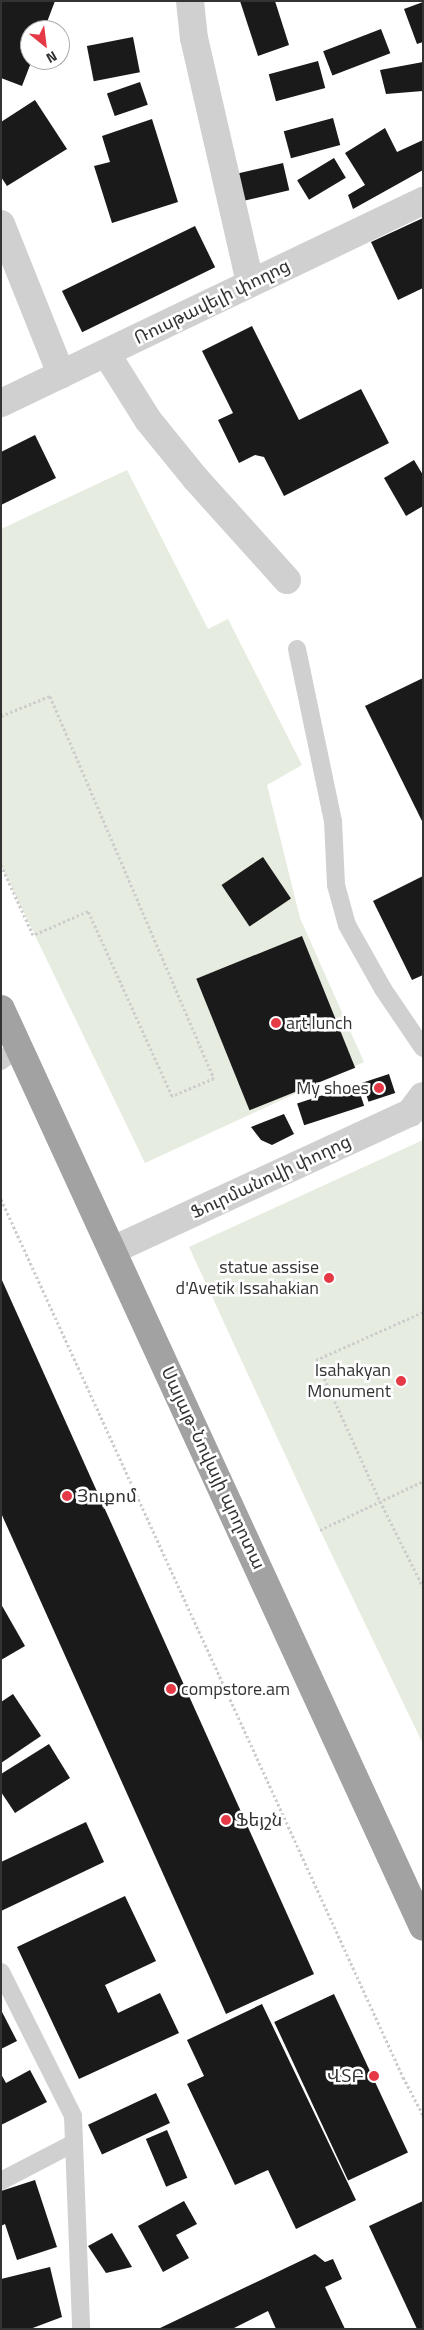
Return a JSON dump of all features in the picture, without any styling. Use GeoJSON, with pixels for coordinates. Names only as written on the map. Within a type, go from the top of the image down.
{"type":"FeatureCollection","features":[{"type":"Feature","properties":{"kind":"highway","name":"Սայաթ-Նովայի պողոտա"},"geometry":{"type":"LineString","coordinates":[[1,1009],[10,1054],[113,1250],[423,1927]]}},
{"type":"Feature","properties":{"kind":"street"},"geometry":{"type":"LineString","coordinates":[[190,1],[194,38],[250,283]]}},
{"type":"Feature","properties":{"kind":"street","name":"Ռուսթավելի փողոց"},"geometry":{"type":"LineString","coordinates":[[1,403],[423,201]]}},
{"type":"Feature","properties":{"kind":"street"},"geometry":{"type":"LineString","coordinates":[[1,224],[61,374]]}},
{"type":"Feature","properties":{"kind":"street"},"geometry":{"type":"LineString","coordinates":[[106,353],[148,420],[196,479],[287,580]]}},
{"type":"Feature","properties":{"kind":"street","name":"Ֆուրմանովի փողոց"},"geometry":{"type":"LineString","coordinates":[[113,1250],[419,1106]]}},
{"type":"Feature","properties":{"kind":"lane"},"geometry":{"type":"LineString","coordinates":[[297,649],[333,822],[336,885],[347,926],[382,989],[423,1048]]}},
{"type":"Feature","properties":{"kind":"lane"},"geometry":{"type":"LineString","coordinates":[[1,1972],[73,2116],[81,2329]]}},
{"type":"Feature","properties":{"kind":"lane"},"geometry":{"type":"LineString","coordinates":[[1,2181],[74,2143]]}},
{"type":"Feature","properties":{"kind":"path"},"geometry":{"type":"LineString","coordinates":[[1,716],[50,696],[214,1078],[172,1096],[88,911],[33,935],[1,865]]}},
{"type":"Feature","properties":{"kind":"path"},"geometry":{"type":"LineString","coordinates":[[1,1199],[403,2077],[423,2115]]}},
{"type":"Feature","properties":{"kind":"path"},"geometry":{"type":"LineString","coordinates":[[423,1312],[316,1360],[380,1501],[423,1587]]}},
{"type":"Feature","properties":{"kind":"path"},"geometry":{"type":"LineString","coordinates":[[320,1530],[423,1481]]}},
{"type":"Feature","properties":{"kind":"shaded area"},"geometry":{"type":"Polygon","coordinates":[[[127,470],[208,629],[228,619],[302,765],[267,785],[300,918],[364,1062],[145,1163],[1,865],[1,529],[127,470]]]}},
{"type":"Feature","properties":{"kind":"shaded area"},"geometry":{"type":"Polygon","coordinates":[[[423,1140],[423,1744],[320,1530],[189,1247],[423,1140]]]}},
{"type":"Feature","properties":{"kind":"building"},"geometry":{"type":"Polygon","coordinates":[[[1,1],[55,1],[48,20],[20,20],[20,70],[28,70],[22,86],[1,78],[1,1]]]}},
{"type":"Feature","properties":{"kind":"building"},"geometry":{"type":"Polygon","coordinates":[[[240,1],[275,1],[289,45],[258,56],[240,1]]]}},
{"type":"Feature","properties":{"kind":"building"},"geometry":{"type":"Polygon","coordinates":[[[423,2],[423,42],[417,44],[404,9],[423,2]]]}},
{"type":"Feature","properties":{"kind":"building"},"geometry":{"type":"Polygon","coordinates":[[[381,29],[390,53],[332,75],[323,51],[381,29]]]}},
{"type":"Feature","properties":{"kind":"building"},"geometry":{"type":"Polygon","coordinates":[[[133,37],[140,72],[94,81],[87,46],[133,37]]]}},
{"type":"Feature","properties":{"kind":"building"},"geometry":{"type":"Polygon","coordinates":[[[318,61],[325,88],[276,101],[269,74],[318,61]]]}},
{"type":"Feature","properties":{"kind":"building"},"geometry":{"type":"Polygon","coordinates":[[[423,62],[423,91],[386,94],[380,70],[423,62]]]}},
{"type":"Feature","properties":{"kind":"building"},"geometry":{"type":"Polygon","coordinates":[[[140,82],[148,105],[115,116],[107,93],[140,82]]]}},
{"type":"Feature","properties":{"kind":"building"},"geometry":{"type":"Polygon","coordinates":[[[35,100],[67,149],[7,186],[1,177],[1,122],[35,100]]]}},
{"type":"Feature","properties":{"kind":"building"},"geometry":{"type":"Polygon","coordinates":[[[333,118],[340,145],[291,158],[284,131],[333,118]]]}},
{"type":"Feature","properties":{"kind":"building"},"geometry":{"type":"Polygon","coordinates":[[[152,119],[178,202],[112,223],[94,166],[110,162],[102,136],[152,119]]]}},
{"type":"Feature","properties":{"kind":"building"},"geometry":{"type":"Polygon","coordinates":[[[385,128],[397,152],[423,140],[423,170],[353,209],[348,195],[365,185],[345,153],[385,128]]]}},
{"type":"Feature","properties":{"kind":"building"},"geometry":{"type":"Polygon","coordinates":[[[334,158],[346,178],[309,200],[297,180],[334,158]]]}},
{"type":"Feature","properties":{"kind":"building"},"geometry":{"type":"Polygon","coordinates":[[[283,163],[289,190],[240,202],[233,174],[283,163]]]}},
{"type":"Feature","properties":{"kind":"building"},"geometry":{"type":"Polygon","coordinates":[[[423,218],[423,288],[398,300],[371,242],[423,218]]]}},
{"type":"Feature","properties":{"kind":"building"},"geometry":{"type":"Polygon","coordinates":[[[195,226],[215,267],[82,332],[62,291],[195,226]]]}},
{"type":"Feature","properties":{"kind":"building"},"geometry":{"type":"Polygon","coordinates":[[[252,326],[299,420],[361,389],[389,443],[284,496],[264,457],[255,455],[239,463],[218,420],[233,413],[202,351],[252,326]]]}},
{"type":"Feature","properties":{"kind":"building"},"geometry":{"type":"Polygon","coordinates":[[[35,435],[56,478],[1,505],[1,452],[35,435]]]}},
{"type":"Feature","properties":{"kind":"building"},"geometry":{"type":"Polygon","coordinates":[[[414,460],[423,475],[423,506],[406,516],[384,478],[414,460]]]}},
{"type":"Feature","properties":{"kind":"building"},"geometry":{"type":"Polygon","coordinates":[[[423,678],[423,823],[365,706],[423,678]]]}},
{"type":"Feature","properties":{"kind":"building"},"geometry":{"type":"Polygon","coordinates":[[[263,857],[291,898],[250,926],[222,885],[263,857]]]}},
{"type":"Feature","properties":{"kind":"building"},"geometry":{"type":"Polygon","coordinates":[[[423,876],[423,975],[412,980],[373,901],[423,876]]]}},
{"type":"Feature","properties":{"kind":"building","name":"art lunch"},"geometry":{"type":"Polygon","coordinates":[[[302,936],[355,1068],[249,1110],[196,979],[302,936]]]}},
{"type":"Feature","properties":{"kind":"building","name":"My shoes"},"geometry":{"type":"Polygon","coordinates":[[[389,1074],[395,1093],[369,1102],[362,1083],[389,1074]]]}},
{"type":"Feature","properties":{"kind":"building"},"geometry":{"type":"Polygon","coordinates":[[[357,1084],[364,1106],[304,1125],[297,1103],[357,1084]]]}},
{"type":"Feature","properties":{"kind":"building"},"geometry":{"type":"Polygon","coordinates":[[[284,1114],[294,1134],[272,1145],[261,1140],[251,1127],[284,1114]]]}},
{"type":"Feature","properties":{"kind":"building"},"geometry":{"type":"Polygon","coordinates":[[[1,1278],[314,1974],[226,2014],[1,1513],[1,1278]]]}},
{"type":"Feature","properties":{"kind":"building"},"geometry":{"type":"Polygon","coordinates":[[[1,1604],[25,1646],[1,1660],[1,1604]]]}},
{"type":"Feature","properties":{"kind":"building"},"geometry":{"type":"Polygon","coordinates":[[[13,1694],[41,1736],[1,1763],[1,1702],[13,1694]]]}},
{"type":"Feature","properties":{"kind":"building"},"geometry":{"type":"Polygon","coordinates":[[[49,1744],[70,1778],[15,1813],[1,1792],[1,1774],[49,1744]]]}},
{"type":"Feature","properties":{"kind":"building"},"geometry":{"type":"Polygon","coordinates":[[[86,1822],[104,1862],[1,1911],[1,1862],[86,1822]]]}},
{"type":"Feature","properties":{"kind":"building"},"geometry":{"type":"Polygon","coordinates":[[[125,1896],[156,1961],[105,1985],[118,2013],[160,1993],[179,2033],[79,2079],[17,1947],[125,1896]]]}},
{"type":"Feature","properties":{"kind":"building"},"geometry":{"type":"Polygon","coordinates":[[[334,1994],[408,2153],[348,2180],[274,2022],[334,1994]]]}},
{"type":"Feature","properties":{"kind":"building"},"geometry":{"type":"Polygon","coordinates":[[[262,2004],[356,2200],[296,2229],[268,2170],[235,2185],[187,2084],[204,2076],[187,2040],[262,2004]]]}},
{"type":"Feature","properties":{"kind":"building"},"geometry":{"type":"Polygon","coordinates":[[[1,2010],[17,2041],[1,2049],[1,2010]]]}},
{"type":"Feature","properties":{"kind":"building"},"geometry":{"type":"Polygon","coordinates":[[[30,2070],[47,2102],[1,2125],[1,2074],[6,2083],[30,2070]]]}},
{"type":"Feature","properties":{"kind":"building"},"geometry":{"type":"Polygon","coordinates":[[[156,2093],[170,2123],[102,2155],[88,2125],[156,2093]]]}},
{"type":"Feature","properties":{"kind":"building"},"geometry":{"type":"Polygon","coordinates":[[[167,2130],[187,2178],[166,2187],[146,2139],[167,2130]]]}},
{"type":"Feature","properties":{"kind":"building"},"geometry":{"type":"Polygon","coordinates":[[[35,2180],[57,2247],[17,2260],[5,2224],[1,2226],[1,2191],[35,2180]]]}},
{"type":"Feature","properties":{"kind":"building"},"geometry":{"type":"Polygon","coordinates":[[[184,2201],[197,2224],[176,2235],[189,2258],[163,2272],[138,2226],[184,2201]]]}},
{"type":"Feature","properties":{"kind":"building"},"geometry":{"type":"Polygon","coordinates":[[[423,2201],[423,2329],[417,2329],[369,2226],[423,2201]]]}},
{"type":"Feature","properties":{"kind":"building"},"geometry":{"type":"Polygon","coordinates":[[[112,2233],[132,2267],[106,2273],[88,2246],[112,2233]]]}},
{"type":"Feature","properties":{"kind":"building"},"geometry":{"type":"Polygon","coordinates":[[[315,2254],[325,2262],[333,2259],[342,2279],[325,2287],[345,2329],[276,2329],[268,2311],[232,2329],[158,2329],[315,2254]]]}},
{"type":"Feature","properties":{"kind":"building"},"geometry":{"type":"Polygon","coordinates":[[[50,2267],[62,2317],[30,2329],[1,2329],[1,2279],[50,2267]]]}},
{"type":"Feature","properties":{"kind":"place","name":"art lunch"},"geometry":{"type":"Point","coordinates":[276,1023]}},
{"type":"Feature","properties":{"kind":"place","name":"My shoes"},"geometry":{"type":"Point","coordinates":[379,1088]}},
{"type":"Feature","properties":{"kind":"place","name":"statue assise d'Avetik Issahakian"},"geometry":{"type":"Point","coordinates":[329,1278]}},
{"type":"Feature","properties":{"kind":"place","name":"Isahakyan Monument"},"geometry":{"type":"Point","coordinates":[401,1381]}},
{"type":"Feature","properties":{"kind":"place","name":"Յուքոմ"},"geometry":{"type":"Point","coordinates":[67,1496]}},
{"type":"Feature","properties":{"kind":"place","name":"compstore.am"},"geometry":{"type":"Point","coordinates":[171,1689]}},
{"type":"Feature","properties":{"kind":"place","name":"Ֆեյշն"},"geometry":{"type":"Point","coordinates":[226,1820]}},
{"type":"Feature","properties":{"kind":"place","name":"ՎՏԲ"},"geometry":{"type":"Point","coordinates":[374,2076]}}]}
